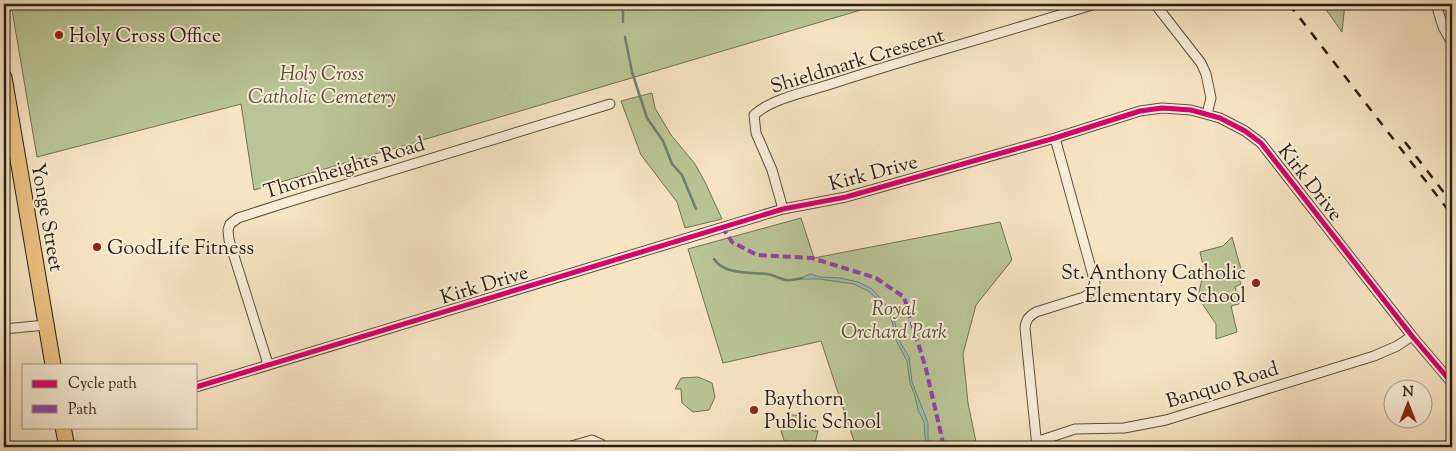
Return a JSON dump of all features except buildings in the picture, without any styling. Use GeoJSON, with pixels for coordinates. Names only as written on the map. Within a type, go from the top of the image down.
{"type":"FeatureCollection","features":[{"type":"Feature","properties":{"kind":"main road","name":"Yonge Street"},"geometry":{"type":"LineString","coordinates":[[4,77],[53,364]]}},
{"type":"Feature","properties":{"kind":"main road"},"geometry":{"type":"LineString","coordinates":[[63,428],[67,447]]}},
{"type":"Feature","properties":{"kind":"street","name":"Shieldmark Crescent"},"geometry":{"type":"LineString","coordinates":[[783,209],[772,170],[756,133],[754,115],[759,110],[773,103],[834,83],[1095,4]]}},
{"type":"Feature","properties":{"kind":"street"},"geometry":{"type":"LineString","coordinates":[[1155,4],[1203,68],[1211,98],[1206,114]]}},
{"type":"Feature","properties":{"kind":"street"},"geometry":{"type":"LineString","coordinates":[[1436,4],[1443,26],[1452,43]]}},
{"type":"Feature","properties":{"kind":"street","name":"Thornheights Road"},"geometry":{"type":"LineString","coordinates":[[268,364],[229,240],[228,230],[230,224],[238,218],[296,199],[610,104]]}},
{"type":"Feature","properties":{"kind":"street","name":"Kirk Drive"},"geometry":{"type":"LineString","coordinates":[[198,386],[783,209],[846,197],[1140,112],[1162,108],[1178,108],[1206,114],[1233,124],[1261,143],[1412,336],[1452,383]]}},
{"type":"Feature","properties":{"kind":"street"},"geometry":{"type":"LineString","coordinates":[[1036,445],[1025,328],[1026,320],[1036,312],[1090,294],[1095,283],[1054,138]]}},
{"type":"Feature","properties":{"kind":"street"},"geometry":{"type":"LineString","coordinates":[[4,329],[46,325]]}},
{"type":"Feature","properties":{"kind":"street","name":"Banquo Road"},"geometry":{"type":"LineString","coordinates":[[1036,445],[1075,429],[1124,428],[1166,420],[1374,356],[1397,346],[1412,336]]}},
{"type":"Feature","properties":{"kind":"street"},"geometry":{"type":"LineString","coordinates":[[568,447],[592,440],[604,447]]}},
{"type":"Feature","properties":{"kind":"green space","name":"Holy Cross Catholic Cemetery"},"geometry":{"type":"Polygon","coordinates":[[[11,4],[881,4],[254,190],[241,104],[37,157],[11,4]]]}},
{"type":"Feature","properties":{"kind":"green space"},"geometry":{"type":"Polygon","coordinates":[[[1322,4],[1345,4],[1342,32],[1322,4]]]}},
{"type":"Feature","properties":{"kind":"green space"},"geometry":{"type":"Polygon","coordinates":[[[652,93],[655,108],[671,135],[695,164],[722,219],[685,228],[677,202],[641,155],[621,101],[652,93]]]}},
{"type":"Feature","properties":{"kind":"green space","name":"Royal Orchard Park"},"geometry":{"type":"Polygon","coordinates":[[[801,218],[814,258],[1000,222],[1012,260],[976,305],[963,354],[968,403],[977,447],[856,447],[821,341],[723,363],[688,249],[801,218]]]}},
{"type":"Feature","properties":{"kind":"green space"},"geometry":{"type":"Polygon","coordinates":[[[1232,237],[1242,273],[1238,275],[1241,284],[1235,287],[1239,304],[1231,306],[1237,332],[1216,339],[1216,324],[1201,302],[1199,292],[1204,270],[1200,252],[1223,246],[1232,237]]]}},
{"type":"Feature","properties":{"kind":"green space"},"geometry":{"type":"Polygon","coordinates":[[[698,377],[712,383],[715,397],[709,410],[693,412],[682,403],[681,389],[675,389],[681,378],[698,377]]]}},
{"type":"Feature","properties":{"kind":"green space"},"geometry":{"type":"Polygon","coordinates":[[[791,415],[806,418],[813,431],[818,431],[814,447],[793,447],[785,443],[781,431],[785,421],[791,415]]]}},
{"type":"Feature","properties":{"kind":"water"},"geometry":{"type":"Polygon","coordinates":[[[810,274],[858,282],[872,289],[892,312],[900,342],[909,357],[912,382],[928,423],[928,439],[933,447],[928,447],[925,438],[924,422],[918,410],[910,383],[907,361],[896,340],[887,307],[868,291],[854,284],[819,279],[799,279],[810,274]]]}},
{"type":"Feature","properties":{"kind":"waterway"},"geometry":{"type":"LineString","coordinates":[[623,4],[623,22]]}},
{"type":"Feature","properties":{"kind":"waterway"},"geometry":{"type":"LineString","coordinates":[[625,37],[632,72],[647,118],[663,141],[672,164],[682,175],[696,209]]}},
{"type":"Feature","properties":{"kind":"waterway"},"geometry":{"type":"LineString","coordinates":[[714,259],[724,268],[731,270],[767,274],[788,280],[802,278]]}},
{"type":"Feature","properties":{"kind":"railway"},"geometry":{"type":"LineString","coordinates":[[1289,4],[1452,215]]}},
{"type":"Feature","properties":{"kind":"railway"},"geometry":{"type":"LineString","coordinates":[[1405,142],[1452,203]]}},
{"type":"Feature","properties":{"kind":"marked path"},"geometry":{"type":"LineString","coordinates":[[722,227],[732,242],[757,255],[812,258],[876,278],[904,297],[926,369],[944,447]]}},
{"type":"Feature","properties":{"kind":"cycle path"},"geometry":{"type":"LineString","coordinates":[[198,386],[783,209],[846,197],[1055,138],[1140,111],[1162,108],[1191,110],[1220,118],[1245,131],[1261,143],[1412,336],[1452,383]]}},
{"type":"Feature","properties":{"kind":"place","name":"Holy Cross Office"},"geometry":{"type":"Point","coordinates":[59,35]}},
{"type":"Feature","properties":{"kind":"place","name":"GoodLife Fitness"},"geometry":{"type":"Point","coordinates":[97,247]}},
{"type":"Feature","properties":{"kind":"place","name":"St. Anthony Catholic Elementary School"},"geometry":{"type":"Point","coordinates":[1256,283]}},
{"type":"Feature","properties":{"kind":"place","name":"Baythorn Public School"},"geometry":{"type":"Point","coordinates":[754,410]}}]}
